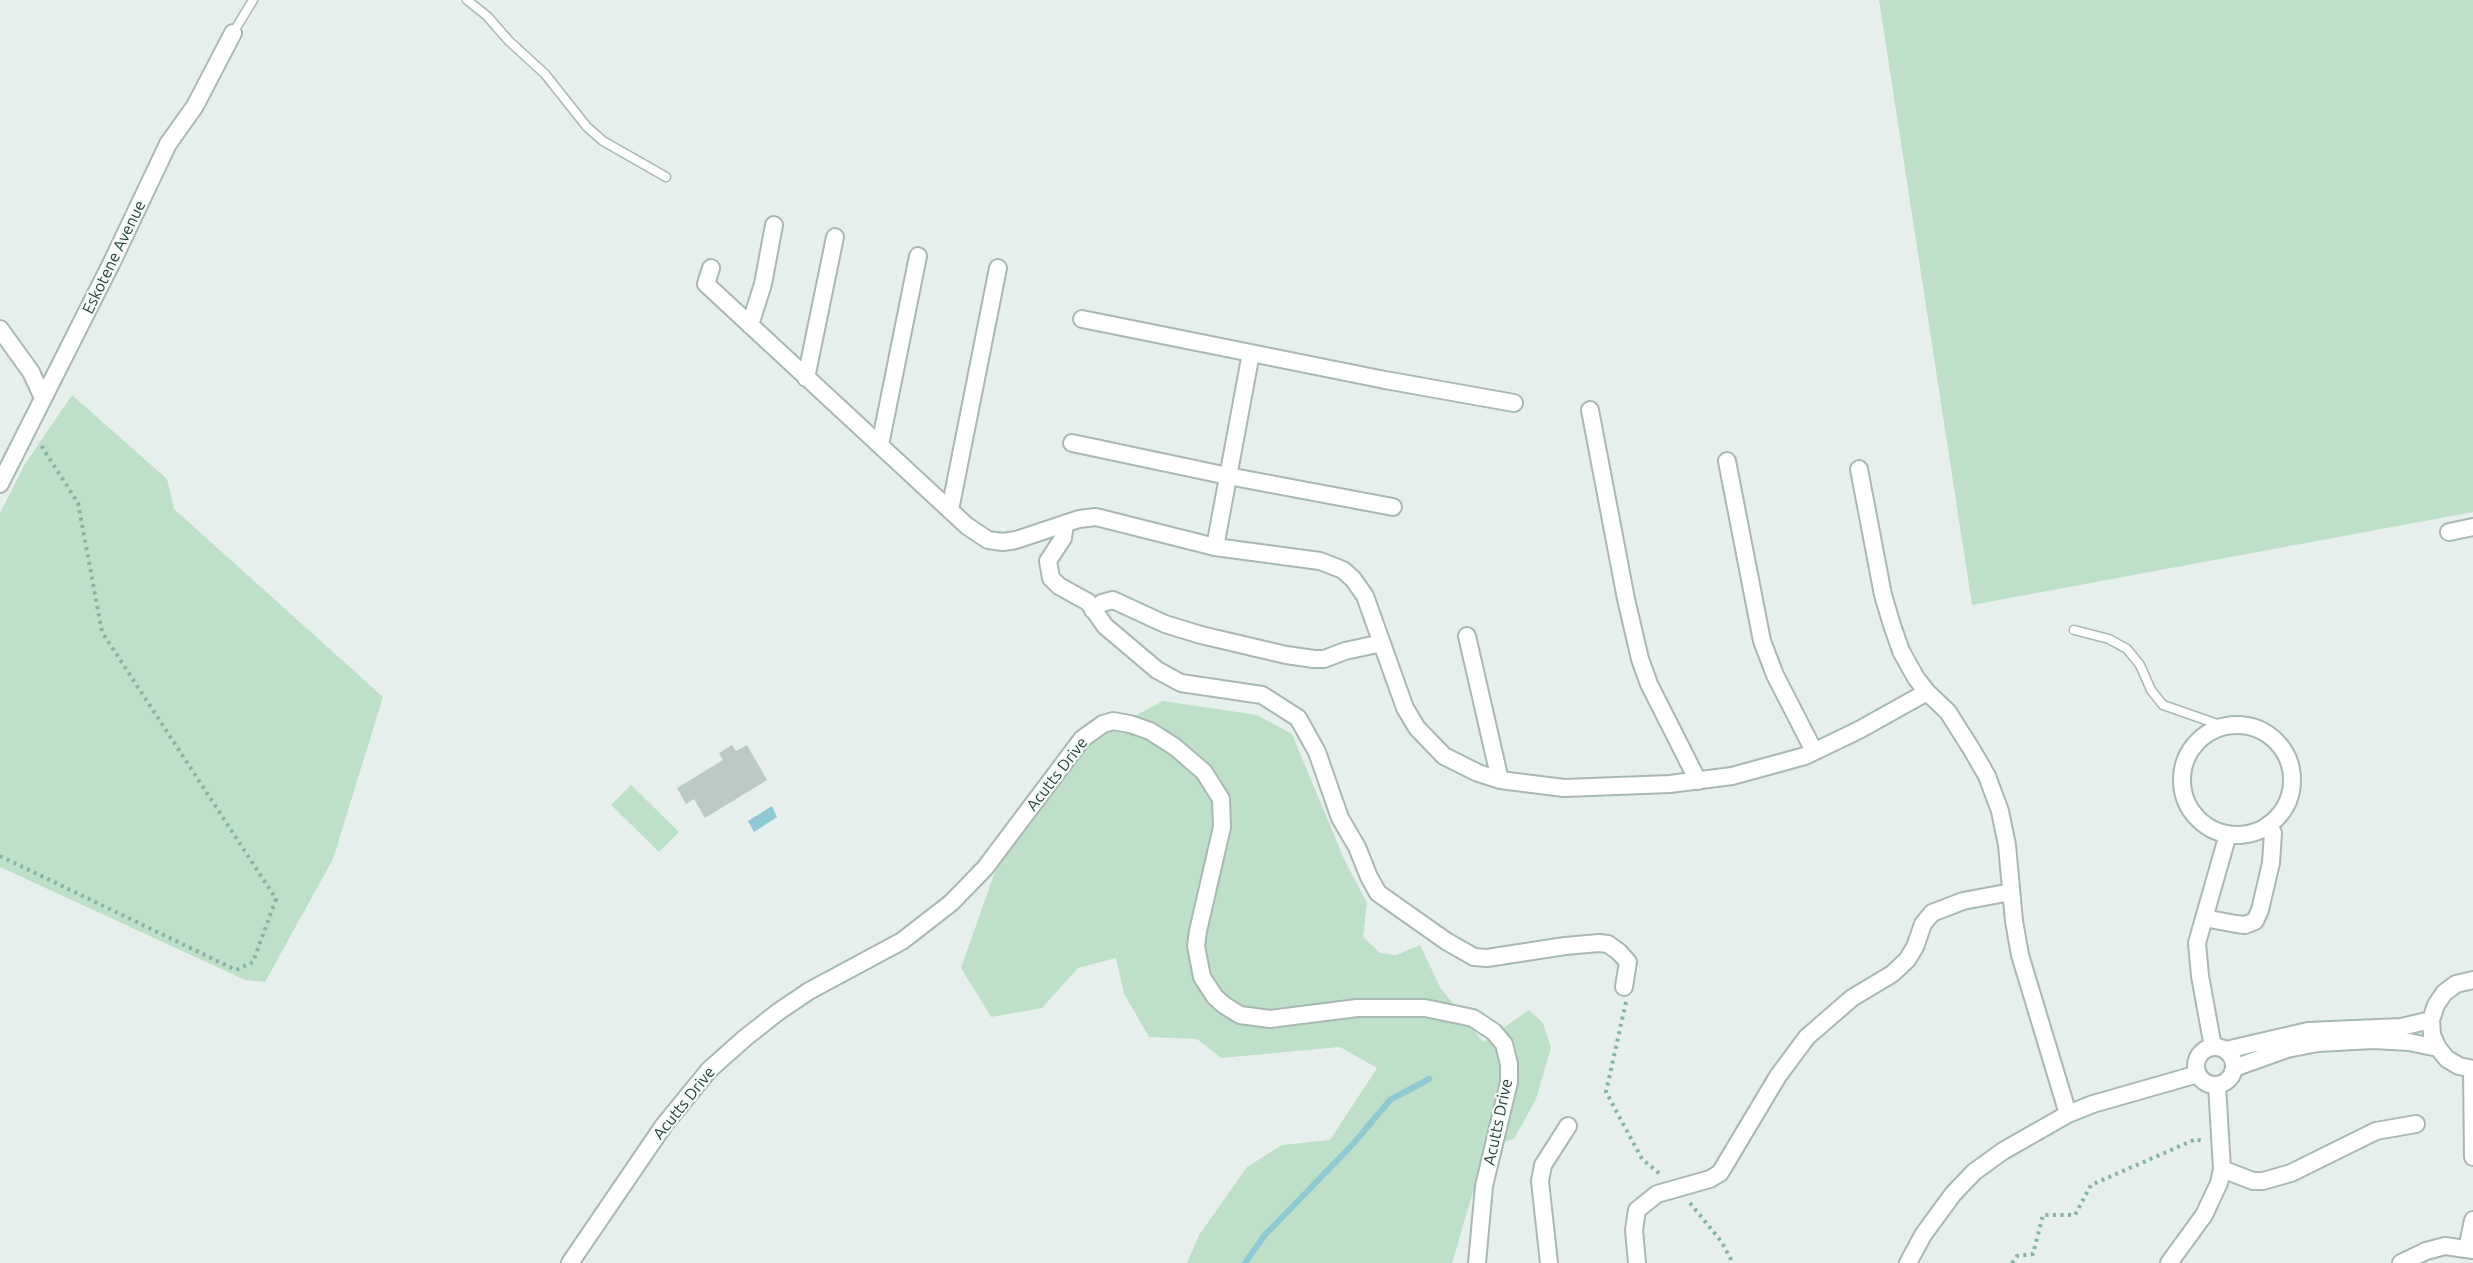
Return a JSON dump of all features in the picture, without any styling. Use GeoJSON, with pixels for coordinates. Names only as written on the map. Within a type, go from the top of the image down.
{"type":"FeatureCollection","features":[{"type":"Feature","properties":{"kind":"street","name":"Eskotene Avenue"},"geometry":{"type":"LineString","coordinates":[[0,484],[168,144],[195,106],[233,33]]}},
{"type":"Feature","properties":{"kind":"street"},"geometry":{"type":"LineString","coordinates":[[750,325],[763,284],[774,225]]}},
{"type":"Feature","properties":{"kind":"street"},"geometry":{"type":"LineString","coordinates":[[806,378],[835,237]]}},
{"type":"Feature","properties":{"kind":"street"},"geometry":{"type":"LineString","coordinates":[[880,445],[918,256]]}},
{"type":"Feature","properties":{"kind":"street"},"geometry":{"type":"LineString","coordinates":[[711,268],[706,284],[975,533],[995,542],[1016,540],[1087,517],[1108,519],[1215,548],[1320,561],[1336,567],[1353,579],[1360,589],[1405,708],[1426,739],[1451,760],[1500,780],[1564,788],[1698,781],[1732,776],[1792,760],[1815,751],[1928,692]]}},
{"type":"Feature","properties":{"kind":"street"},"geometry":{"type":"LineString","coordinates":[[950,510],[998,268]]}},
{"type":"Feature","properties":{"kind":"street"},"geometry":{"type":"LineString","coordinates":[[1082,319],[1514,403]]}},
{"type":"Feature","properties":{"kind":"street"},"geometry":{"type":"LineString","coordinates":[[0,329],[32,372],[43,398]]}},
{"type":"Feature","properties":{"kind":"street"},"geometry":{"type":"LineString","coordinates":[[1215,548],[1251,353]]}},
{"type":"Feature","properties":{"kind":"street"},"geometry":{"type":"LineString","coordinates":[[1590,410],[1626,599],[1640,659],[1649,684],[1698,781]]}},
{"type":"Feature","properties":{"kind":"street"},"geometry":{"type":"LineString","coordinates":[[1072,443],[1228,476],[1393,507]]}},
{"type":"Feature","properties":{"kind":"street"},"geometry":{"type":"LineString","coordinates":[[1726,461],[1762,641],[1775,675],[1815,751]]}},
{"type":"Feature","properties":{"kind":"street"},"geometry":{"type":"LineString","coordinates":[[1858,469],[1883,595],[1901,651],[1916,678],[1948,712],[1987,776],[2004,827],[2016,933],[2024,973],[2068,1114]]}},
{"type":"Feature","properties":{"kind":"street"},"geometry":{"type":"LineString","coordinates":[[1065,524],[1063,538],[1049,557],[1049,571],[1054,582],[1082,598],[1105,626],[1166,676],[1192,686],[1262,694],[1298,718],[1317,752],[1340,818],[1357,847],[1374,888],[1387,900],[1462,951],[1480,958],[1565,946],[1608,944],[1628,963],[1624,987]]}},
{"type":"Feature","properties":{"kind":"street"},"geometry":{"type":"LineString","coordinates":[[2449,532],[2473,527]]}},
{"type":"Feature","properties":{"kind":"street"},"geometry":{"type":"LineString","coordinates":[[1093,610],[1102,603],[1113,600],[1165,624],[1200,635],[1305,658],[1324,659],[1345,651],[1382,643]]}},
{"type":"Feature","properties":{"kind":"street"},"geometry":{"type":"LineString","coordinates":[[1467,636],[1500,780]]}},
{"type":"Feature","properties":{"kind":"street","name":"Acutts Drive"},"geometry":{"type":"LineString","coordinates":[[570,1263],[664,1125],[709,1070],[778,1012],[809,991],[902,941],[951,903],[985,868],[1082,739],[1103,724],[1113,721],[1150,731],[1176,747],[1204,772],[1221,799],[1222,827],[1196,946],[1202,977],[1208,988],[1224,1005],[1240,1015],[1270,1019],[1357,1008],[1425,1008],[1473,1018],[1494,1032],[1504,1044],[1509,1064],[1509,1082],[1484,1186],[1477,1263]]}},
{"type":"Feature","properties":{"kind":"street"},"geometry":{"type":"LineString","coordinates":[[2240,724],[2263,731],[2282,746],[2290,761],[2293,777],[2291,794],[2284,809],[2268,825],[2244,835],[2228,834],[2212,829],[2198,819],[2188,806],[2183,782],[2187,758],[2195,744],[2208,732],[2223,726],[2240,724]]}},
{"type":"Feature","properties":{"kind":"street"},"geometry":{"type":"LineString","coordinates":[[2204,918],[2245,925],[2255,921],[2260,910],[2271,863],[2273,833],[2268,825]]}},
{"type":"Feature","properties":{"kind":"street"},"geometry":{"type":"LineString","coordinates":[[2228,834],[2197,943],[2197,953],[2219,1049],[2232,1058],[2234,1068],[2230,1077],[2217,1085],[2206,1083],[2198,1074],[2197,1060],[2206,1049],[2219,1049],[2297,1033],[2401,1027],[2431,1020]]}},
{"type":"Feature","properties":{"kind":"street"},"geometry":{"type":"LineString","coordinates":[[1637,1263],[1634,1230],[1637,1210],[1651,1196],[1710,1179],[1720,1173],[1797,1047],[1821,1023],[1852,998],[1901,966],[1912,955],[1923,924],[1932,913],[1963,901],[2011,892]]}},
{"type":"Feature","properties":{"kind":"street"},"geometry":{"type":"LineString","coordinates":[[2473,980],[2456,984],[2444,993],[2436,1005],[2431,1020],[2432,1035],[2438,1048],[2447,1059],[2459,1066],[2473,1069],[2473,1157]]}},
{"type":"Feature","properties":{"kind":"street"},"geometry":{"type":"LineString","coordinates":[[2234,1068],[2287,1049],[2318,1043],[2373,1040],[2409,1042],[2438,1048]]}},
{"type":"Feature","properties":{"kind":"street"},"geometry":{"type":"LineString","coordinates":[[1908,1263],[1923,1235],[1943,1206],[1974,1172],[2003,1151],[2068,1114],[2093,1104],[2198,1074]]}},
{"type":"Feature","properties":{"kind":"street"},"geometry":{"type":"LineString","coordinates":[[2169,1263],[2210,1205],[2219,1183],[2222,1169],[2217,1085]]}},
{"type":"Feature","properties":{"kind":"street"},"geometry":{"type":"LineString","coordinates":[[2222,1169],[2264,1182],[2291,1173],[2376,1131],[2416,1124]]}},
{"type":"Feature","properties":{"kind":"street"},"geometry":{"type":"LineString","coordinates":[[1549,1263],[1540,1181],[1543,1165],[1568,1126]]}},
{"type":"Feature","properties":{"kind":"street"},"geometry":{"type":"LineString","coordinates":[[2401,1263],[2426,1251],[2445,1246],[2470,1250],[2473,1220]]}},
{"type":"Feature","properties":{"kind":"lane"},"geometry":{"type":"LineString","coordinates":[[233,33],[253,0]]}},
{"type":"Feature","properties":{"kind":"lane"},"geometry":{"type":"LineString","coordinates":[[467,0],[487,16],[508,41],[545,74],[587,127],[603,141],[666,177]]}},
{"type":"Feature","properties":{"kind":"lane"},"geometry":{"type":"LineString","coordinates":[[2074,630],[2109,639],[2127,649],[2140,665],[2151,690],[2163,705],[2223,726]]}},
{"type":"Feature","properties":{"kind":"path"},"geometry":{"type":"LineString","coordinates":[[0,856],[236,970],[253,962],[276,899],[102,632],[78,503],[29,426]]}},
{"type":"Feature","properties":{"kind":"path"},"geometry":{"type":"LineString","coordinates":[[1624,987],[1627,1007],[1606,1092],[1642,1159],[1679,1188],[1720,1241],[1733,1263]]}},
{"type":"Feature","properties":{"kind":"path"},"geometry":{"type":"LineString","coordinates":[[2012,1263],[2016,1256],[2033,1254],[2043,1215],[2075,1215],[2091,1185],[2196,1139],[2220,1150]]}},
{"type":"Feature","properties":{"kind":"green space"},"geometry":{"type":"Polygon","coordinates":[[[1879,0],[2473,0],[2473,512],[1972,605],[1879,0]]]}},
{"type":"Feature","properties":{"kind":"green space"},"geometry":{"type":"Polygon","coordinates":[[[72,395],[167,479],[174,509],[383,697],[333,859],[265,982],[245,980],[0,867],[0,513],[25,464],[72,395]]]}},
{"type":"Feature","properties":{"kind":"green space"},"geometry":{"type":"Polygon","coordinates":[[[1163,701],[1257,715],[1292,734],[1344,859],[1367,903],[1363,937],[1380,953],[1396,955],[1420,945],[1440,987],[1483,1042],[1529,1010],[1543,1023],[1551,1048],[1536,1099],[1514,1139],[1487,1145],[1452,1263],[1187,1263],[1199,1235],[1247,1167],[1282,1145],[1330,1140],[1377,1068],[1340,1047],[1221,1058],[1197,1039],[1149,1037],[1124,994],[1116,958],[1078,968],[1042,1008],[991,1017],[961,968],[997,866],[1094,738],[1163,701]]]}},
{"type":"Feature","properties":{"kind":"green space"},"geometry":{"type":"Polygon","coordinates":[[[631,785],[679,832],[659,852],[611,805],[631,785]]]}},
{"type":"Feature","properties":{"kind":"water"},"geometry":{"type":"Polygon","coordinates":[[[772,806],[777,817],[754,832],[748,821],[772,806]]]}},
{"type":"Feature","properties":{"kind":"building"},"geometry":{"type":"Polygon","coordinates":[[[732,745],[736,751],[747,745],[767,780],[705,818],[694,799],[686,804],[677,788],[723,760],[719,753],[732,745]]]}},
{"type":"Feature","properties":{"kind":"waterway"},"geometry":{"type":"LineString","coordinates":[[1245,1263],[1264,1236],[1354,1143],[1390,1100],[1429,1079]]}}]}
